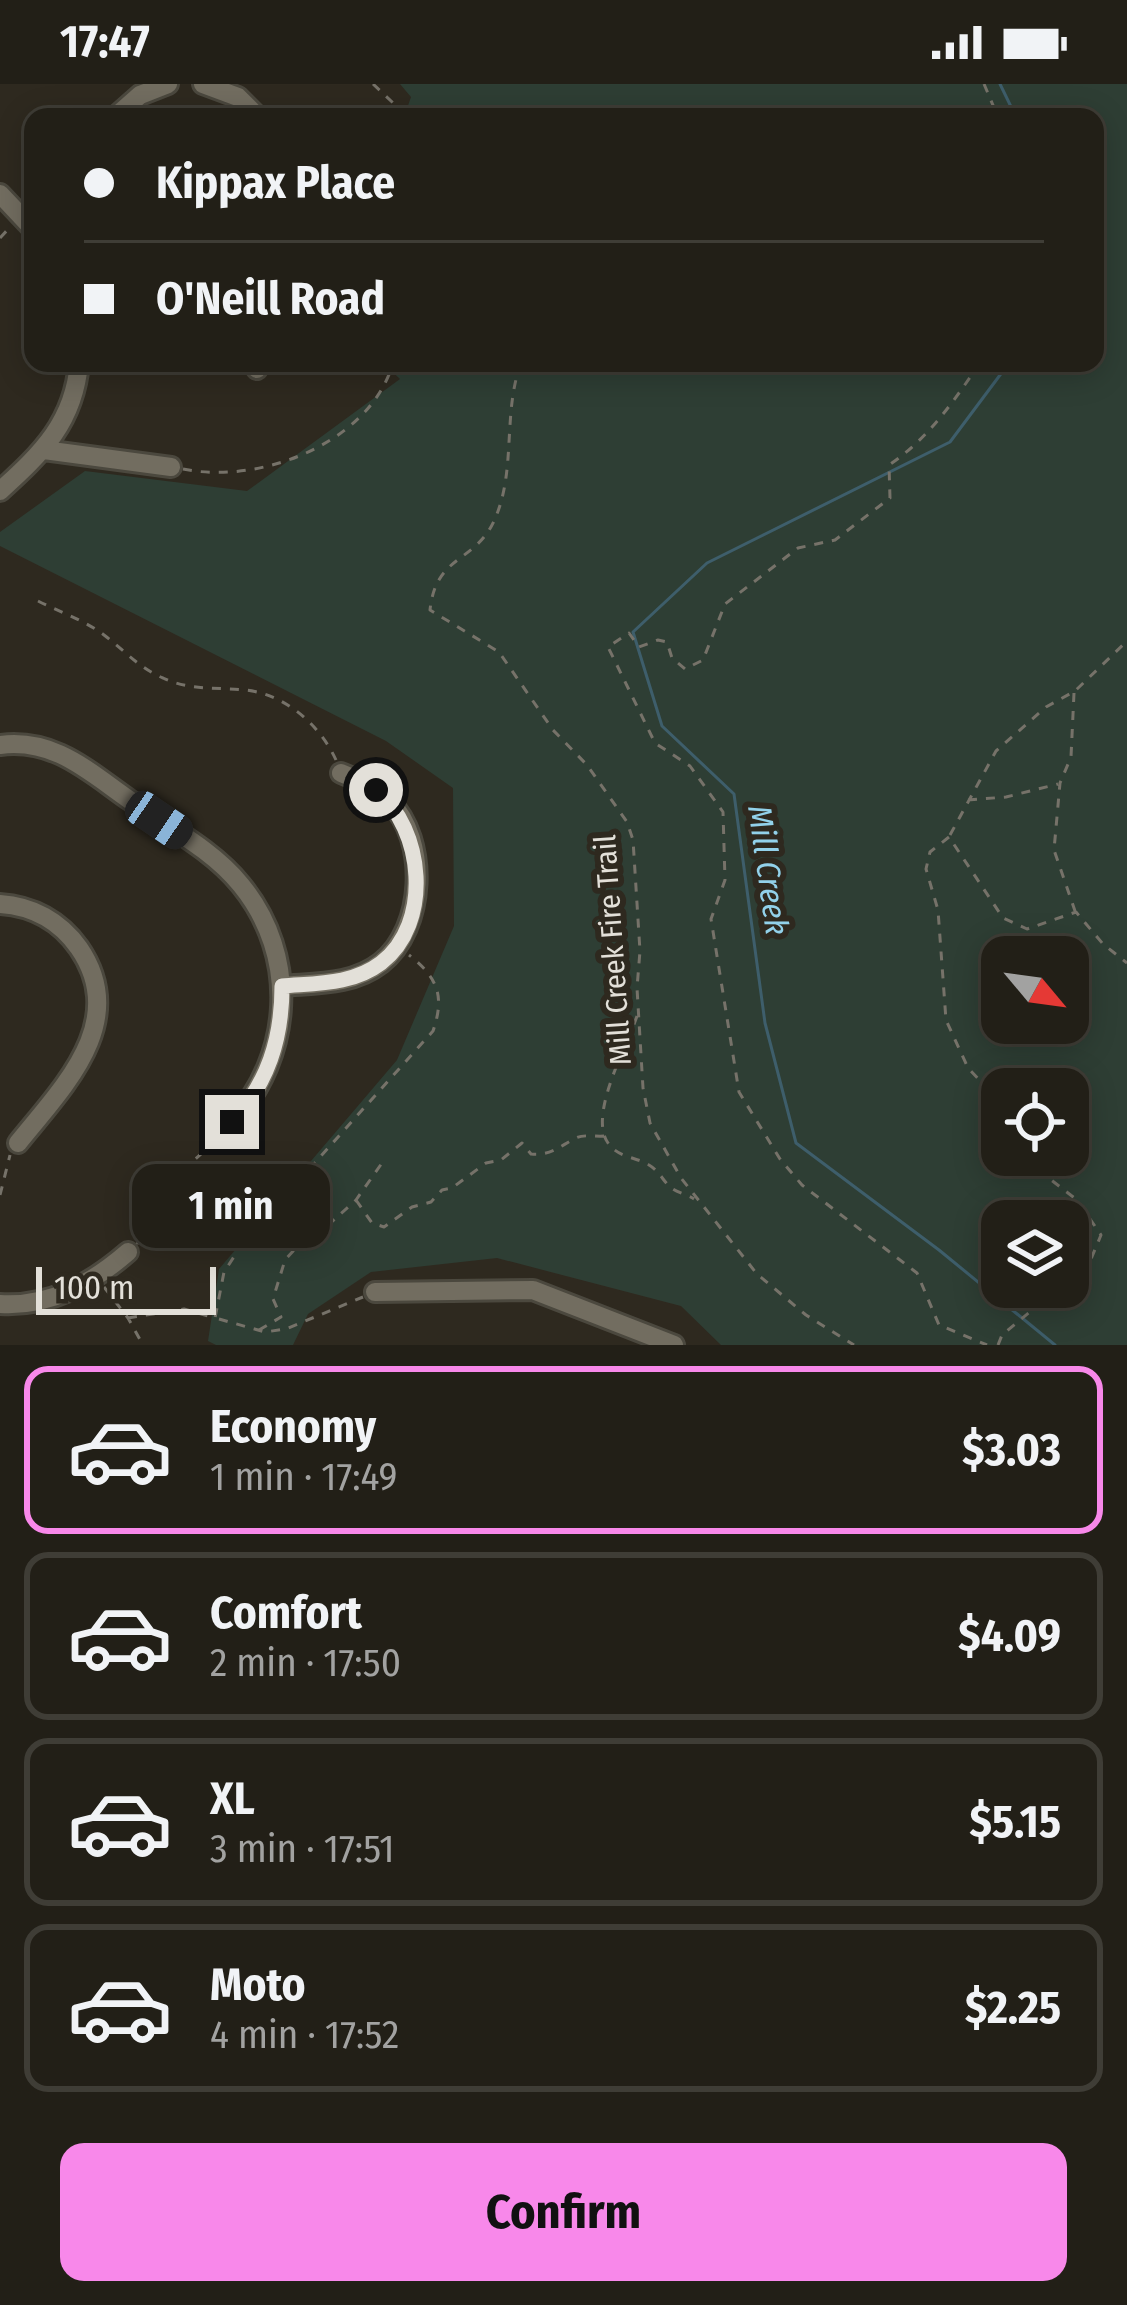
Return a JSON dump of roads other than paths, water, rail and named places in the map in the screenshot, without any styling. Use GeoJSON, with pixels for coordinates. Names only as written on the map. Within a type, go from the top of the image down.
{"type":"FeatureCollection","features":[{"type":"Feature","properties":{"kind":"street"},"geometry":{"type":"LineString","coordinates":[[125,108],[140,95],[168,84]]}},
{"type":"Feature","properties":{"kind":"street"},"geometry":{"type":"LineString","coordinates":[[202,84],[238,98],[249,108]]}},
{"type":"Feature","properties":{"kind":"street"},"geometry":{"type":"LineString","coordinates":[[0,491],[44,451],[70,408],[77,372]]}},
{"type":"Feature","properties":{"kind":"street"},"geometry":{"type":"LineString","coordinates":[[44,451],[172,467]]}},
{"type":"Feature","properties":{"kind":"street"},"geometry":{"type":"LineString","coordinates":[[0,745],[42,745],[67,756],[220,865],[240,883],[269,930],[282,986],[280,1028],[267,1072],[252,1100],[232,1122]]}},
{"type":"Feature","properties":{"kind":"street"},"geometry":{"type":"LineString","coordinates":[[282,986],[349,980],[381,963],[409,927],[414,864],[404,820],[376,790],[341,772]]}},
{"type":"Feature","properties":{"kind":"street"},"geometry":{"type":"LineString","coordinates":[[0,904],[32,910],[61,928],[83,954],[98,998],[95,1030],[81,1063],[17,1143]]}},
{"type":"Feature","properties":{"kind":"street"},"geometry":{"type":"LineString","coordinates":[[0,1304],[43,1300],[97,1277],[128,1252]]}},
{"type":"Feature","properties":{"kind":"street"},"geometry":{"type":"LineString","coordinates":[[375,1292],[519,1288],[548,1295],[627,1336],[674,1345]]}},
{"type":"Feature","properties":{"kind":"waterway","name":"Mill Creek"},"geometry":{"type":"LineString","coordinates":[[1000,84],[1012,108]]}},
{"type":"Feature","properties":{"kind":"waterway","name":"Mill Creek"},"geometry":{"type":"LineString","coordinates":[[1002,372],[950,442],[707,563],[633,632],[662,726],[734,794],[765,1023],[796,1143],[1055,1345]]}}]}
